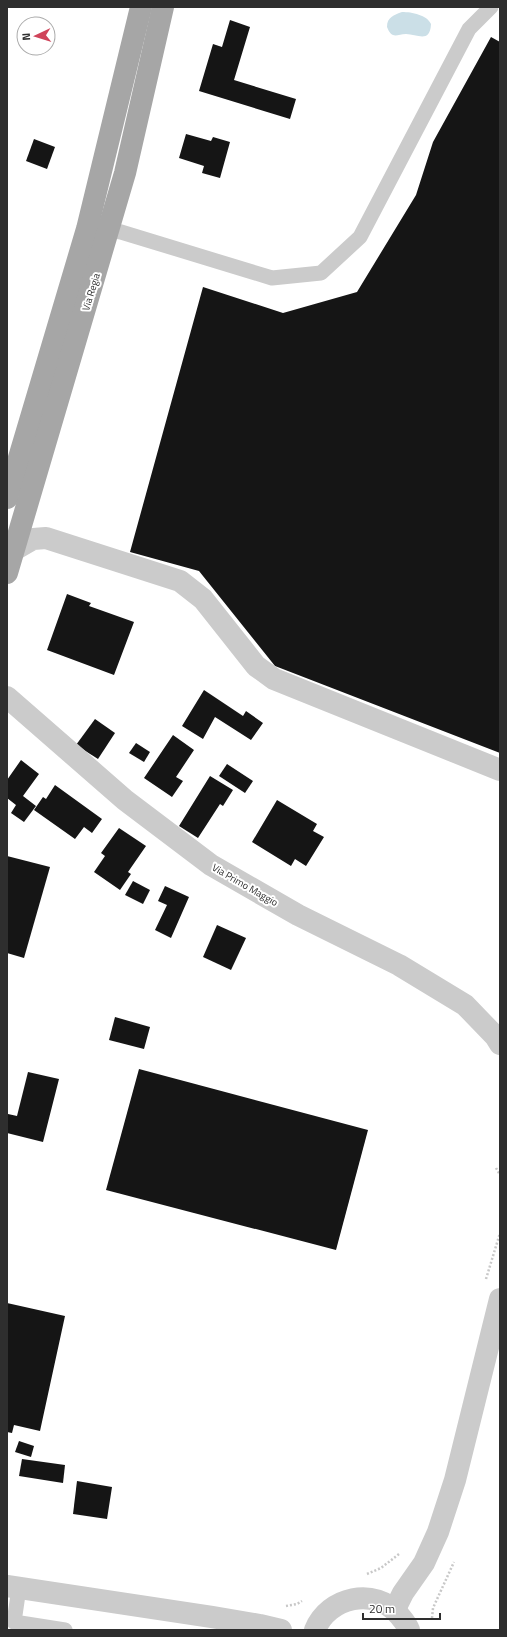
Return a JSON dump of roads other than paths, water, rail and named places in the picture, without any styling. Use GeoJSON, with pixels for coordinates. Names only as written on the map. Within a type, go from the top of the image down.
{"type":"FeatureCollection","features":[{"type":"Feature","properties":{"kind":"main road"},"geometry":{"type":"LineString","coordinates":[[7,498],[87,229],[141,7]]}},
{"type":"Feature","properties":{"kind":"main road","name":"Via Regia"},"geometry":{"type":"LineString","coordinates":[[7,573],[125,172],[163,7]]}},
{"type":"Feature","properties":{"kind":"street"},"geometry":{"type":"LineString","coordinates":[[14,550],[33,539],[46,538],[180,581],[203,599],[256,666],[274,679],[500,770]]}},
{"type":"Feature","properties":{"kind":"street","name":"Via Primo Maggio"},"geometry":{"type":"LineString","coordinates":[[7,697],[125,800],[211,866],[298,915],[399,965],[465,1004],[495,1036],[500,1044]]}},
{"type":"Feature","properties":{"kind":"street"},"geometry":{"type":"LineString","coordinates":[[395,1609],[403,1593],[424,1563],[445,1510],[455,1480],[500,1299]]}},
{"type":"Feature","properties":{"kind":"street"},"geometry":{"type":"LineString","coordinates":[[13,1587],[211,1623],[260,1625],[281,1630]]}},
{"type":"Feature","properties":{"kind":"street"},"geometry":{"type":"LineString","coordinates":[[315,1630],[318,1622],[329,1609],[345,1600],[362,1597],[379,1601],[395,1609],[408,1626],[409,1630]]}},
{"type":"Feature","properties":{"kind":"lane"},"geometry":{"type":"LineString","coordinates":[[109,230],[272,278],[321,273],[360,237],[469,29],[491,7]]}},
{"type":"Feature","properties":{"kind":"lane"},"geometry":{"type":"LineString","coordinates":[[13,1587],[14,1622],[65,1630]]}}]}
